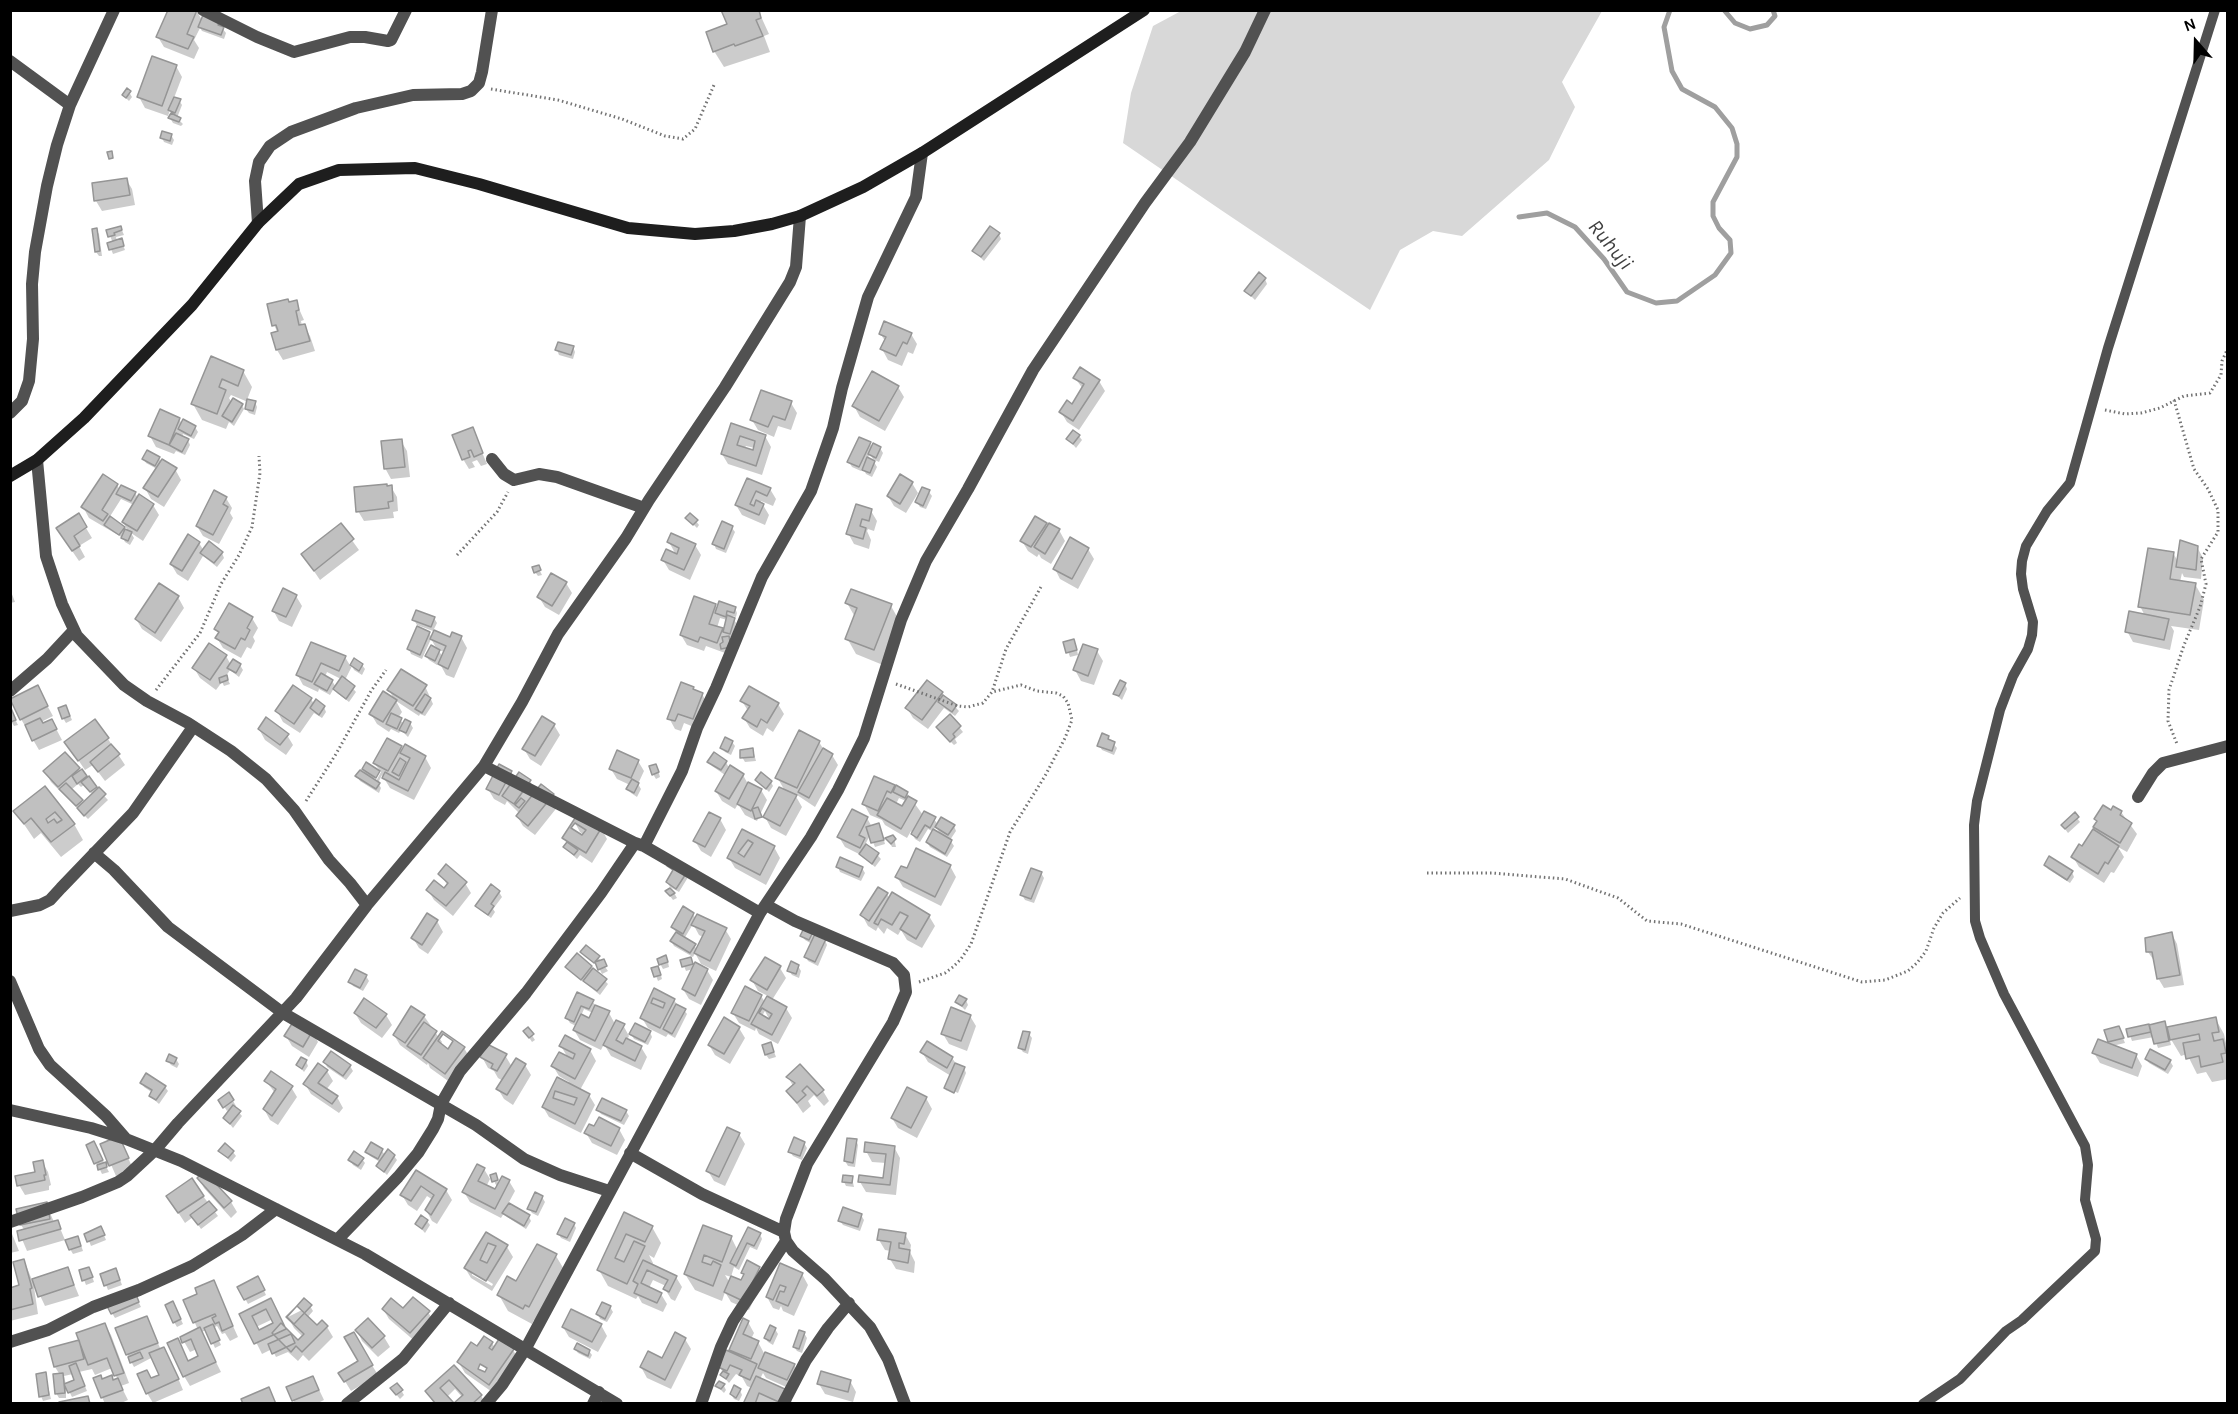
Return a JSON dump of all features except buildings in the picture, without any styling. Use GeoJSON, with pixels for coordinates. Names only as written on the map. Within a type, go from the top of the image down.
{"type":"FeatureCollection","features":[{"type":"Feature","properties":{"kind":"main road"},"geometry":{"type":"LineString","coordinates":[[10,476],[38,460],[84,418],[192,305],[258,223],[299,184],[339,170],[415,168],[441,173],[628,228],[695,234],[734,231],[772,224],[800,216],[862,187],[922,153],[1144,10]]}},
{"type":"Feature","properties":{"kind":"street"},"geometry":{"type":"LineString","coordinates":[[10,413],[22,400],[29,381],[33,339],[32,284],[35,252],[47,186],[70,105],[114,10]]}},
{"type":"Feature","properties":{"kind":"street"},"geometry":{"type":"LineString","coordinates":[[203,10],[257,37],[294,52],[350,37],[388,41],[394,37],[406,10]]}},
{"type":"Feature","properties":{"kind":"street"},"geometry":{"type":"LineString","coordinates":[[258,223],[255,181],[259,162],[270,146],[291,132],[356,108],[390,99],[425,94],[468,93],[477,86],[485,60],[492,10]]}},
{"type":"Feature","properties":{"kind":"street"},"geometry":{"type":"LineString","coordinates":[[486,1404],[502,1385],[526,1348],[763,909],[811,837],[838,790],[864,738],[901,620],[926,561],[1033,370],[1145,203],[1190,142],[1245,52],[1265,10]]}},
{"type":"Feature","properties":{"kind":"street"},"geometry":{"type":"LineString","coordinates":[[10,61],[70,105]]}},
{"type":"Feature","properties":{"kind":"street"},"geometry":{"type":"LineString","coordinates":[[338,1239],[418,1153],[438,1119],[441,1104],[466,1063],[526,993],[640,845],[682,771],[697,728],[762,577],[804,507],[817,477],[833,428],[868,297],[916,197],[922,153]]}},
{"type":"Feature","properties":{"kind":"street"},"geometry":{"type":"LineString","coordinates":[[10,1222],[92,1194],[118,1182],[155,1150],[191,1108],[282,1013],[367,905],[484,766],[522,702],[558,634],[626,538],[725,387],[790,282],[796,267],[800,216]]}},
{"type":"Feature","properties":{"kind":"street"},"geometry":{"type":"LineString","coordinates":[[492,459],[504,474],[514,480],[538,474],[557,477],[644,508]]}},
{"type":"Feature","properties":{"kind":"street"},"geometry":{"type":"LineString","coordinates":[[38,460],[46,556],[62,604],[77,636],[124,685],[147,701],[193,726],[254,769],[280,793],[328,860],[367,905]]}},
{"type":"Feature","properties":{"kind":"street"},"geometry":{"type":"LineString","coordinates":[[10,691],[47,659],[74,630]]}},
{"type":"Feature","properties":{"kind":"street"},"geometry":{"type":"LineString","coordinates":[[10,911],[40,905],[50,900],[133,813],[193,726]]}},
{"type":"Feature","properties":{"kind":"street"},"geometry":{"type":"LineString","coordinates":[[2138,797],[2153,773],[2163,763],[2228,746]]}},
{"type":"Feature","properties":{"kind":"street"},"geometry":{"type":"LineString","coordinates":[[484,766],[763,909],[892,963],[902,972],[906,986],[904,999],[893,1022],[807,1164],[786,1219],[785,1237],[733,1321],[721,1347],[701,1404]]}},
{"type":"Feature","properties":{"kind":"street"},"geometry":{"type":"LineString","coordinates":[[94,853],[114,870],[168,927],[282,1013],[441,1104],[540,1167],[609,1191]]}},
{"type":"Feature","properties":{"kind":"street"},"geometry":{"type":"LineString","coordinates":[[10,981],[39,1049],[50,1065],[106,1116],[126,1139]]}},
{"type":"Feature","properties":{"kind":"street"},"geometry":{"type":"LineString","coordinates":[[10,1110],[91,1128],[155,1150],[338,1239],[526,1348],[596,1398],[618,1404]]}},
{"type":"Feature","properties":{"kind":"street"},"geometry":{"type":"LineString","coordinates":[[630,1153],[785,1237],[793,1251],[849,1303],[879,1340],[905,1404]]}},
{"type":"Feature","properties":{"kind":"street"},"geometry":{"type":"LineString","coordinates":[[10,1342],[48,1330],[93,1307],[140,1290],[192,1266],[242,1235],[276,1209]]}},
{"type":"Feature","properties":{"kind":"street"},"geometry":{"type":"LineString","coordinates":[[346,1404],[403,1359],[449,1303]]}},
{"type":"Feature","properties":{"kind":"street"},"geometry":{"type":"LineString","coordinates":[[783,1404],[807,1360],[828,1328],[849,1303]]}},
{"type":"Feature","properties":{"kind":"lane"},"geometry":{"type":"LineString","coordinates":[[1923,1404],[1960,1379],[2006,1331],[2022,1320],[2095,1251],[2096,1239],[2085,1200],[2088,1165],[2085,1146],[2004,994],[1975,921],[1974,825],[1977,801],[2000,710],[2013,676],[2028,649],[2032,635],[2033,622],[2023,589],[2022,561],[2026,546],[2035,528],[2070,483],[2108,348],[2216,10]]}},
{"type":"Feature","properties":{"kind":"path"},"geometry":{"type":"LineString","coordinates":[[477,86],[558,100],[683,140],[695,129],[714,85]]}},
{"type":"Feature","properties":{"kind":"path"},"geometry":{"type":"LineString","coordinates":[[2092,406],[2110,411],[2141,413],[2160,408],[2184,396],[2210,393],[2221,375],[2222,361],[2228,348]]}},
{"type":"Feature","properties":{"kind":"path"},"geometry":{"type":"LineString","coordinates":[[2174,400],[2194,468],[2218,510],[2218,532],[2201,559],[2206,584],[2200,607],[2176,668],[2167,706],[2168,721],[2174,739],[2184,756]]}},
{"type":"Feature","properties":{"kind":"path"},"geometry":{"type":"LineString","coordinates":[[147,701],[200,633],[221,584],[252,527],[260,474],[259,456]]}},
{"type":"Feature","properties":{"kind":"path"},"geometry":{"type":"LineString","coordinates":[[457,555],[497,512],[514,480]]}},
{"type":"Feature","properties":{"kind":"path"},"geometry":{"type":"LineString","coordinates":[[883,679],[950,703],[968,707],[983,703],[992,692],[1002,658],[1041,585]]}},
{"type":"Feature","properties":{"kind":"path"},"geometry":{"type":"LineString","coordinates":[[297,815],[386,670]]}},
{"type":"Feature","properties":{"kind":"path"},"geometry":{"type":"LineString","coordinates":[[906,986],[945,973],[962,959],[971,944],[1010,832],[1037,790],[1070,728],[1071,709],[1063,696],[1036,691],[1021,685],[992,692]]}},
{"type":"Feature","properties":{"kind":"path"},"geometry":{"type":"LineString","coordinates":[[1427,873],[1492,873],[1565,879],[1618,898],[1647,921],[1681,924],[1862,982],[1885,980],[1908,971],[1926,951],[1934,928],[1943,913],[1975,885]]}},
{"type":"Feature","properties":{"kind":"shaded area"},"geometry":{"type":"Polygon","coordinates":[[[1181,11],[1602,11],[1562,82],[1575,107],[1549,160],[1462,236],[1433,231],[1400,250],[1370,310],[1123,143],[1131,93],[1153,26],[1181,11]]]}},
{"type":"Feature","properties":{"kind":"waterway","name":"Ruhuji"},"geometry":{"type":"LineString","coordinates":[[1519,217],[1547,213],[1575,227],[1604,259],[1627,292],[1656,303],[1677,301],[1715,275],[1731,253],[1730,240],[1719,228],[1713,216],[1713,202],[1737,157],[1737,144],[1732,128],[1715,107],[1682,89],[1672,71],[1664,27],[1670,10]]}},
{"type":"Feature","properties":{"kind":"waterway","name":"Ruhuji"},"geometry":{"type":"LineString","coordinates":[[1724,10],[1735,23],[1750,29],[1767,25],[1775,16],[1773,10]]}}]}
